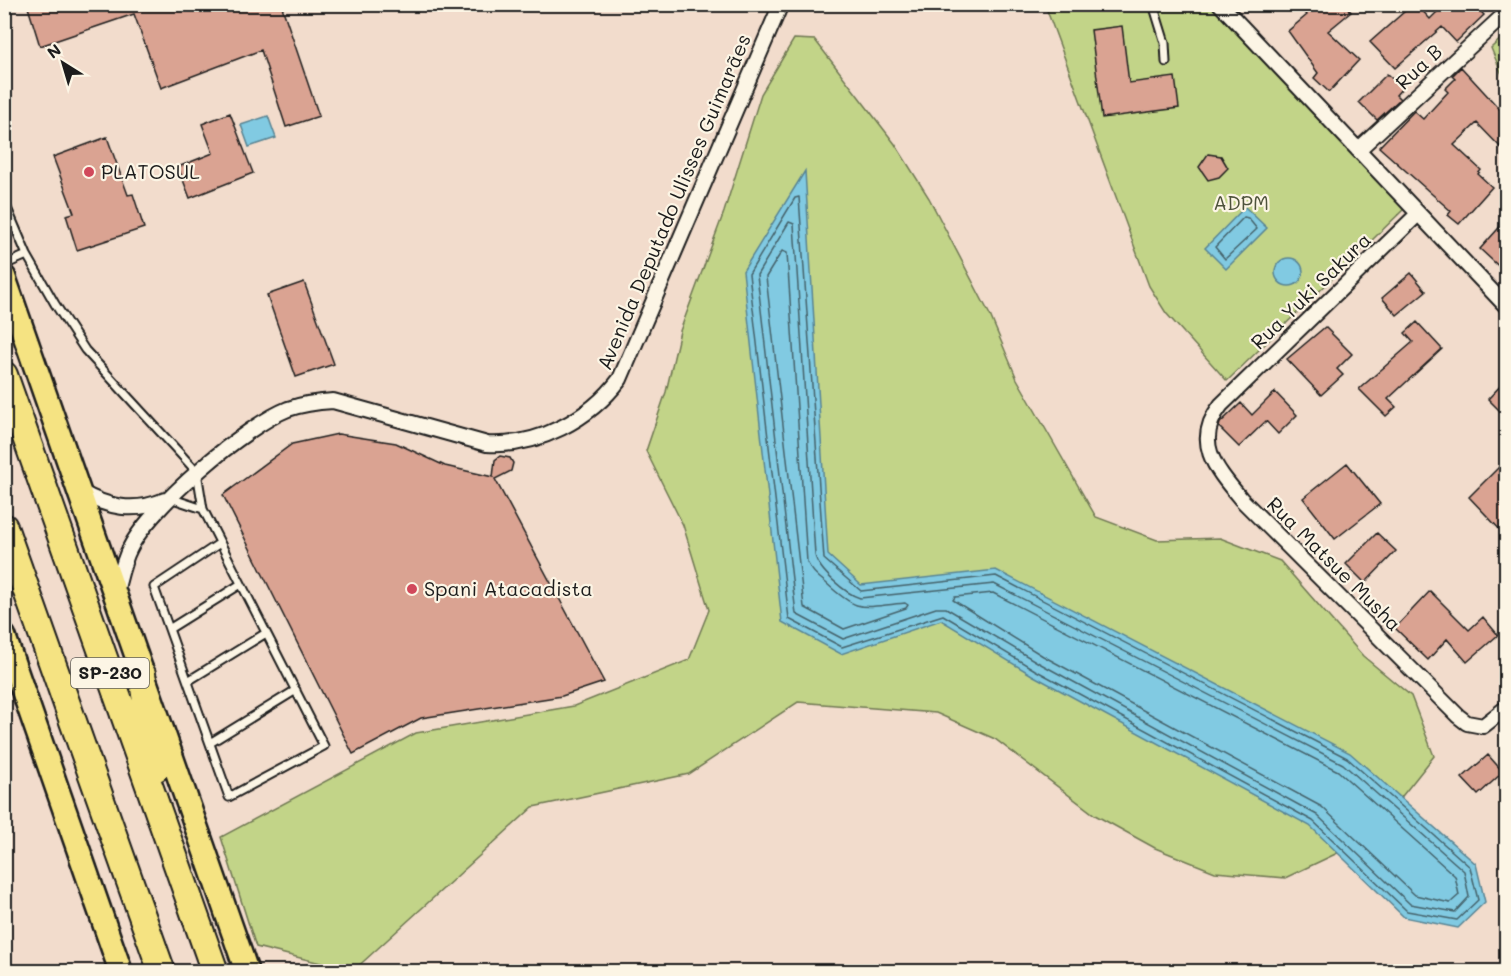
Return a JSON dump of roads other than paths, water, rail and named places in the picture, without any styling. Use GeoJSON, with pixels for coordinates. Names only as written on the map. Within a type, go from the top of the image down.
{"type":"FeatureCollection","features":[{"type":"Feature","properties":{"kind":"highway","name":"SP-230"},"geometry":{"type":"LineString","coordinates":[[4,375],[215,972]]}},
{"type":"Feature","properties":{"kind":"highway","name":"SP-230"},"geometry":{"type":"LineString","coordinates":[[4,527],[162,972]]}},
{"type":"Feature","properties":{"kind":"highway"},"geometry":{"type":"LineString","coordinates":[[142,674],[153,755],[178,867]]}},
{"type":"Feature","properties":{"kind":"main road"},"geometry":{"type":"LineString","coordinates":[[4,277],[247,972]]}},
{"type":"Feature","properties":{"kind":"main road"},"geometry":{"type":"LineString","coordinates":[[7,653],[121,972]]}},
{"type":"Feature","properties":{"kind":"street","name":"Avenida Deputado Ulisses Guimarães"},"geometry":{"type":"LineString","coordinates":[[115,597],[130,548],[146,524],[197,472],[262,422],[287,410],[310,403],[333,401],[487,444],[502,445],[520,444],[540,437],[566,424],[606,398],[620,379],[781,4]]}},
{"type":"Feature","properties":{"kind":"street"},"geometry":{"type":"LineString","coordinates":[[1220,4],[1506,306]]}},
{"type":"Feature","properties":{"kind":"street","name":"Rua B"},"geometry":{"type":"LineString","coordinates":[[1358,150],[1506,13]]}},
{"type":"Feature","properties":{"kind":"street","name":"Rua Yuki Sakura"},"geometry":{"type":"LineString","coordinates":[[1230,396],[1418,214]]}},
{"type":"Feature","properties":{"kind":"street","name":"Rua Matsue Musha"},"geometry":{"type":"LineString","coordinates":[[1230,396],[1216,412],[1207,438],[1208,449],[1232,488],[1458,716],[1476,726],[1492,722],[1506,708]]}},
{"type":"Feature","properties":{"kind":"street","name":"Avenida Deputado Ulisses Guimarães"},"geometry":{"type":"LineString","coordinates":[[78,491],[98,502],[136,509],[170,498]]}},
{"type":"Feature","properties":{"kind":"lane"},"geometry":{"type":"LineString","coordinates":[[1153,4],[1165,43],[1167,62]]}},
{"type":"Feature","properties":{"kind":"lane"},"geometry":{"type":"LineString","coordinates":[[4,201],[27,255],[85,350],[197,472],[203,510],[296,690],[324,746],[229,797],[154,586],[220,543]]}},
{"type":"Feature","properties":{"kind":"lane"},"geometry":{"type":"LineString","coordinates":[[4,265],[27,255]]}},
{"type":"Feature","properties":{"kind":"lane"},"geometry":{"type":"LineString","coordinates":[[170,498],[203,510]]}},
{"type":"Feature","properties":{"kind":"lane"},"geometry":{"type":"LineString","coordinates":[[170,629],[241,584]]}},
{"type":"Feature","properties":{"kind":"lane"},"geometry":{"type":"LineString","coordinates":[[188,681],[266,633]]}},
{"type":"Feature","properties":{"kind":"lane"},"geometry":{"type":"LineString","coordinates":[[210,743],[296,690]]}},
{"type":"Feature","properties":{"kind":"water"},"geometry":{"type":"Polygon","coordinates":[[[268,116],[276,138],[249,147],[241,125],[268,116]]]}},
{"type":"Feature","properties":{"kind":"water"},"geometry":{"type":"Polygon","coordinates":[[[805,171],[828,555],[861,585],[996,570],[1350,753],[1476,864],[1485,902],[1458,928],[1404,917],[1310,826],[1032,675],[941,620],[841,654],[782,622],[743,271],[805,171]]]}},
{"type":"Feature","properties":{"kind":"water"},"geometry":{"type":"Polygon","coordinates":[[[1245,207],[1267,228],[1226,269],[1205,248],[1245,207]]]}},
{"type":"Feature","properties":{"kind":"water"},"geometry":{"type":"Polygon","coordinates":[[[1289,258],[1299,262],[1303,272],[1299,282],[1289,286],[1279,282],[1275,272],[1279,262],[1289,258]]]}},
{"type":"Feature","properties":{"kind":"place","name":"PLATOSUL"},"geometry":{"type":"Point","coordinates":[89,172]}},
{"type":"Feature","properties":{"kind":"place","name":"Spani Atacadista"},"geometry":{"type":"Point","coordinates":[412,589]}},
{"type":"Feature","properties":{"kind":"park label","name":"ADPM"},"geometry":{"type":"Point","coordinates":[1241,203]}}]}
